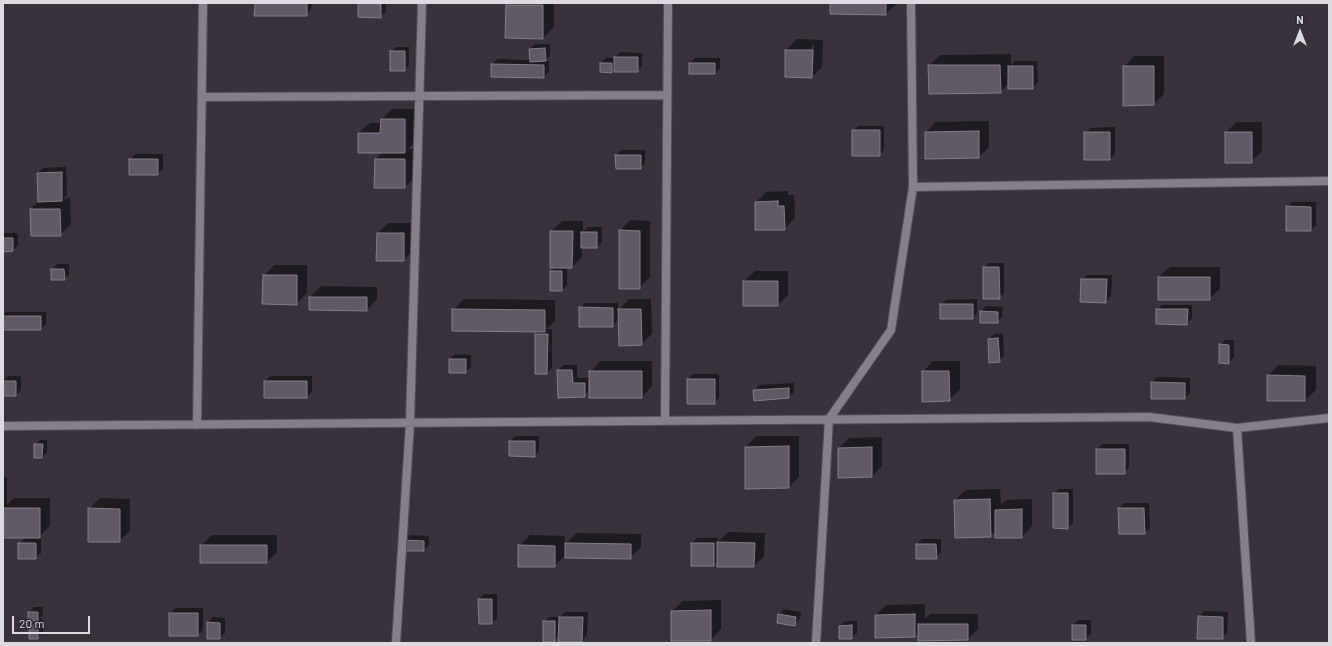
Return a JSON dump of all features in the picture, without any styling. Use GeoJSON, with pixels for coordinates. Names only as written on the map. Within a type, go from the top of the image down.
{"type":"FeatureCollection","features":[{"type":"Feature","properties":{"kind":"street"},"geometry":{"type":"LineString","coordinates":[[197,425],[203,3]]}},
{"type":"Feature","properties":{"kind":"street"},"geometry":{"type":"LineString","coordinates":[[396,643],[410,423],[422,3]]}},
{"type":"Feature","properties":{"kind":"street"},"geometry":{"type":"LineString","coordinates":[[665,420],[668,3]]}},
{"type":"Feature","properties":{"kind":"street"},"geometry":{"type":"LineString","coordinates":[[816,643],[829,419],[892,330],[913,187],[911,3]]}},
{"type":"Feature","properties":{"kind":"street"},"geometry":{"type":"LineString","coordinates":[[202,97],[667,95]]}},
{"type":"Feature","properties":{"kind":"street"},"geometry":{"type":"LineString","coordinates":[[913,187],[1329,181]]}},
{"type":"Feature","properties":{"kind":"street"},"geometry":{"type":"LineString","coordinates":[[3,426],[1149,417],[1237,428],[1329,418]]}},
{"type":"Feature","properties":{"kind":"street"},"geometry":{"type":"LineString","coordinates":[[1237,428],[1251,643]]}},
{"type":"Feature","properties":{"kind":"building"},"geometry":{"type":"Polygon","coordinates":[[[255,3],[307,3],[307,16],[254,16],[255,3]]]}},
{"type":"Feature","properties":{"kind":"building"},"geometry":{"type":"Polygon","coordinates":[[[358,3],[381,4],[381,18],[358,17],[358,3]]]}},
{"type":"Feature","properties":{"kind":"building"},"geometry":{"type":"Polygon","coordinates":[[[830,3],[886,3],[886,15],[830,14],[830,3]]]}},
{"type":"Feature","properties":{"kind":"building"},"geometry":{"type":"Polygon","coordinates":[[[506,5],[543,5],[543,39],[505,38],[506,5]]]}},
{"type":"Feature","properties":{"kind":"building"},"geometry":{"type":"Polygon","coordinates":[[[545,48],[546,61],[530,62],[529,49],[545,48]]]}},
{"type":"Feature","properties":{"kind":"building"},"geometry":{"type":"Polygon","coordinates":[[[785,50],[813,50],[812,78],[785,77],[785,50]]]}},
{"type":"Feature","properties":{"kind":"building"},"geometry":{"type":"Polygon","coordinates":[[[390,51],[405,51],[405,71],[390,71],[390,51]]]}},
{"type":"Feature","properties":{"kind":"building"},"geometry":{"type":"Polygon","coordinates":[[[614,57],[638,57],[638,72],[614,72],[614,57]]]}},
{"type":"Feature","properties":{"kind":"building"},"geometry":{"type":"Polygon","coordinates":[[[600,63],[612,63],[612,73],[600,72],[600,63]]]}},
{"type":"Feature","properties":{"kind":"building"},"geometry":{"type":"Polygon","coordinates":[[[689,63],[715,63],[715,74],[689,74],[689,63]]]}},
{"type":"Feature","properties":{"kind":"building"},"geometry":{"type":"Polygon","coordinates":[[[491,64],[544,65],[544,78],[491,77],[491,64]]]}},
{"type":"Feature","properties":{"kind":"building"},"geometry":{"type":"Polygon","coordinates":[[[928,65],[1000,65],[1001,93],[929,94],[928,65]]]}},
{"type":"Feature","properties":{"kind":"building"},"geometry":{"type":"Polygon","coordinates":[[[1008,66],[1033,66],[1033,89],[1008,89],[1008,66]]]}},
{"type":"Feature","properties":{"kind":"building"},"geometry":{"type":"Polygon","coordinates":[[[1123,66],[1154,66],[1154,105],[1123,106],[1123,66]]]}},
{"type":"Feature","properties":{"kind":"building"},"geometry":{"type":"Polygon","coordinates":[[[381,119],[405,119],[405,153],[358,153],[358,133],[380,133],[381,119]]]}},
{"type":"Feature","properties":{"kind":"building"},"geometry":{"type":"Polygon","coordinates":[[[852,130],[880,130],[880,156],[852,156],[852,130]]]}},
{"type":"Feature","properties":{"kind":"building"},"geometry":{"type":"Polygon","coordinates":[[[979,131],[979,158],[925,159],[925,132],[979,131]]]}},
{"type":"Feature","properties":{"kind":"building"},"geometry":{"type":"Polygon","coordinates":[[[1084,132],[1110,132],[1110,160],[1084,160],[1084,132]]]}},
{"type":"Feature","properties":{"kind":"building"},"geometry":{"type":"Polygon","coordinates":[[[1225,132],[1252,132],[1252,163],[1225,163],[1225,132]]]}},
{"type":"Feature","properties":{"kind":"building"},"geometry":{"type":"Polygon","coordinates":[[[615,155],[641,155],[641,169],[616,169],[615,155]]]}},
{"type":"Feature","properties":{"kind":"building"},"geometry":{"type":"Polygon","coordinates":[[[129,159],[158,159],[158,175],[129,175],[129,159]]]}},
{"type":"Feature","properties":{"kind":"building"},"geometry":{"type":"Polygon","coordinates":[[[375,159],[405,159],[405,188],[374,188],[375,159]]]}},
{"type":"Feature","properties":{"kind":"building"},"geometry":{"type":"Polygon","coordinates":[[[62,172],[62,201],[38,202],[37,173],[62,172]]]}},
{"type":"Feature","properties":{"kind":"building"},"geometry":{"type":"Polygon","coordinates":[[[778,201],[778,206],[784,206],[785,230],[755,230],[755,202],[778,201]]]}},
{"type":"Feature","properties":{"kind":"building"},"geometry":{"type":"Polygon","coordinates":[[[1286,206],[1311,207],[1311,231],[1286,231],[1286,206]]]}},
{"type":"Feature","properties":{"kind":"building"},"geometry":{"type":"Polygon","coordinates":[[[30,209],[60,209],[61,236],[31,236],[30,209]]]}},
{"type":"Feature","properties":{"kind":"building"},"geometry":{"type":"Polygon","coordinates":[[[619,230],[640,231],[640,289],[619,289],[619,230]]]}},
{"type":"Feature","properties":{"kind":"building"},"geometry":{"type":"Polygon","coordinates":[[[550,231],[573,231],[572,268],[550,268],[550,231]]]}},
{"type":"Feature","properties":{"kind":"building"},"geometry":{"type":"Polygon","coordinates":[[[581,232],[597,232],[597,248],[581,248],[581,232]]]}},
{"type":"Feature","properties":{"kind":"building"},"geometry":{"type":"Polygon","coordinates":[[[377,233],[404,233],[404,261],[376,261],[377,233]]]}},
{"type":"Feature","properties":{"kind":"building"},"geometry":{"type":"Polygon","coordinates":[[[3,238],[13,238],[13,251],[3,252],[3,238]]]}},
{"type":"Feature","properties":{"kind":"building"},"geometry":{"type":"Polygon","coordinates":[[[983,267],[999,267],[1000,299],[983,299],[983,267]]]}},
{"type":"Feature","properties":{"kind":"building"},"geometry":{"type":"Polygon","coordinates":[[[51,269],[64,269],[65,280],[51,280],[51,269]]]}},
{"type":"Feature","properties":{"kind":"building"},"geometry":{"type":"Polygon","coordinates":[[[550,271],[562,271],[562,291],[550,291],[550,271]]]}},
{"type":"Feature","properties":{"kind":"building"},"geometry":{"type":"Polygon","coordinates":[[[263,275],[297,275],[297,305],[262,304],[263,275]]]}},
{"type":"Feature","properties":{"kind":"building"},"geometry":{"type":"Polygon","coordinates":[[[1158,277],[1210,277],[1210,300],[1158,300],[1158,277]]]}},
{"type":"Feature","properties":{"kind":"building"},"geometry":{"type":"Polygon","coordinates":[[[1081,279],[1107,279],[1106,303],[1080,302],[1081,279]]]}},
{"type":"Feature","properties":{"kind":"building"},"geometry":{"type":"Polygon","coordinates":[[[743,281],[778,281],[778,306],[743,306],[743,281]]]}},
{"type":"Feature","properties":{"kind":"building"},"geometry":{"type":"Polygon","coordinates":[[[309,297],[367,297],[367,311],[309,310],[309,297]]]}},
{"type":"Feature","properties":{"kind":"building"},"geometry":{"type":"Polygon","coordinates":[[[940,304],[973,304],[973,319],[940,319],[940,304]]]}},
{"type":"Feature","properties":{"kind":"building"},"geometry":{"type":"Polygon","coordinates":[[[579,307],[613,308],[613,327],[579,327],[579,307]]]}},
{"type":"Feature","properties":{"kind":"building"},"geometry":{"type":"Polygon","coordinates":[[[452,309],[545,310],[545,332],[452,331],[452,309]]]}},
{"type":"Feature","properties":{"kind":"building"},"geometry":{"type":"Polygon","coordinates":[[[618,309],[641,309],[642,345],[619,346],[618,309]]]}},
{"type":"Feature","properties":{"kind":"building"},"geometry":{"type":"Polygon","coordinates":[[[1156,309],[1188,309],[1187,325],[1156,324],[1156,309]]]}},
{"type":"Feature","properties":{"kind":"building"},"geometry":{"type":"Polygon","coordinates":[[[980,311],[998,312],[998,323],[980,323],[980,311]]]}},
{"type":"Feature","properties":{"kind":"building"},"geometry":{"type":"Polygon","coordinates":[[[3,316],[41,316],[41,330],[3,330],[3,316]]]}},
{"type":"Feature","properties":{"kind":"building"},"geometry":{"type":"Polygon","coordinates":[[[535,334],[548,334],[547,374],[535,374],[535,334]]]}},
{"type":"Feature","properties":{"kind":"building"},"geometry":{"type":"Polygon","coordinates":[[[998,338],[1000,362],[989,363],[988,339],[998,338]]]}},
{"type":"Feature","properties":{"kind":"building"},"geometry":{"type":"Polygon","coordinates":[[[1219,344],[1229,345],[1229,364],[1219,363],[1219,344]]]}},
{"type":"Feature","properties":{"kind":"building"},"geometry":{"type":"Polygon","coordinates":[[[449,359],[466,359],[466,373],[449,373],[449,359]]]}},
{"type":"Feature","properties":{"kind":"building"},"geometry":{"type":"Polygon","coordinates":[[[557,370],[572,370],[573,383],[585,383],[585,397],[558,398],[557,370]]]}},
{"type":"Feature","properties":{"kind":"building"},"geometry":{"type":"Polygon","coordinates":[[[589,371],[642,371],[642,398],[589,398],[589,371]]]}},
{"type":"Feature","properties":{"kind":"building"},"geometry":{"type":"Polygon","coordinates":[[[922,371],[949,371],[950,401],[922,402],[922,371]]]}},
{"type":"Feature","properties":{"kind":"building"},"geometry":{"type":"Polygon","coordinates":[[[1267,375],[1305,376],[1305,401],[1267,401],[1267,375]]]}},
{"type":"Feature","properties":{"kind":"building"},"geometry":{"type":"Polygon","coordinates":[[[687,379],[715,379],[715,404],[687,404],[687,379]]]}},
{"type":"Feature","properties":{"kind":"building"},"geometry":{"type":"Polygon","coordinates":[[[3,381],[16,381],[16,396],[3,396],[3,381]]]}},
{"type":"Feature","properties":{"kind":"building"},"geometry":{"type":"Polygon","coordinates":[[[264,381],[307,381],[307,398],[264,398],[264,381]]]}},
{"type":"Feature","properties":{"kind":"building"},"geometry":{"type":"Polygon","coordinates":[[[1151,382],[1185,383],[1185,399],[1151,399],[1151,382]]]}},
{"type":"Feature","properties":{"kind":"building"},"geometry":{"type":"Polygon","coordinates":[[[789,388],[789,398],[754,401],[753,390],[789,388]]]}},
{"type":"Feature","properties":{"kind":"building"},"geometry":{"type":"Polygon","coordinates":[[[509,441],[535,441],[535,457],[509,456],[509,441]]]}},
{"type":"Feature","properties":{"kind":"building"},"geometry":{"type":"Polygon","coordinates":[[[34,444],[43,444],[42,458],[34,458],[34,444]]]}},
{"type":"Feature","properties":{"kind":"building"},"geometry":{"type":"Polygon","coordinates":[[[789,446],[789,488],[745,489],[745,447],[789,446]]]}},
{"type":"Feature","properties":{"kind":"building"},"geometry":{"type":"Polygon","coordinates":[[[872,447],[872,477],[838,478],[838,448],[872,447]]]}},
{"type":"Feature","properties":{"kind":"building"},"geometry":{"type":"Polygon","coordinates":[[[1096,449],[1125,449],[1125,474],[1096,474],[1096,449]]]}},
{"type":"Feature","properties":{"kind":"building"},"geometry":{"type":"Polygon","coordinates":[[[1053,493],[1068,493],[1068,529],[1053,528],[1053,493]]]}},
{"type":"Feature","properties":{"kind":"building"},"geometry":{"type":"Polygon","coordinates":[[[990,499],[991,537],[955,538],[954,500],[990,499]]]}},
{"type":"Feature","properties":{"kind":"building"},"geometry":{"type":"Polygon","coordinates":[[[3,508],[40,508],[40,538],[3,538],[3,508]]]}},
{"type":"Feature","properties":{"kind":"building"},"geometry":{"type":"Polygon","coordinates":[[[88,508],[120,509],[120,542],[88,542],[88,508]]]}},
{"type":"Feature","properties":{"kind":"building"},"geometry":{"type":"Polygon","coordinates":[[[1118,508],[1144,508],[1145,534],[1119,534],[1118,508]]]}},
{"type":"Feature","properties":{"kind":"building"},"geometry":{"type":"Polygon","coordinates":[[[1022,509],[1022,538],[995,538],[995,510],[1022,509]]]}},
{"type":"Feature","properties":{"kind":"building"},"geometry":{"type":"Polygon","coordinates":[[[404,540],[424,541],[424,551],[404,551],[404,540]]]}},
{"type":"Feature","properties":{"kind":"building"},"geometry":{"type":"Polygon","coordinates":[[[717,542],[755,543],[754,567],[717,567],[717,542]]]}},
{"type":"Feature","properties":{"kind":"building"},"geometry":{"type":"Polygon","coordinates":[[[18,543],[36,543],[36,559],[18,559],[18,543]]]}},
{"type":"Feature","properties":{"kind":"building"},"geometry":{"type":"Polygon","coordinates":[[[565,543],[631,544],[631,559],[565,558],[565,543]]]}},
{"type":"Feature","properties":{"kind":"building"},"geometry":{"type":"Polygon","coordinates":[[[691,543],[714,543],[714,566],[691,566],[691,543]]]}},
{"type":"Feature","properties":{"kind":"building"},"geometry":{"type":"Polygon","coordinates":[[[916,544],[936,544],[937,559],[916,559],[916,544]]]}},
{"type":"Feature","properties":{"kind":"building"},"geometry":{"type":"Polygon","coordinates":[[[200,545],[267,545],[267,563],[200,563],[200,545]]]}},
{"type":"Feature","properties":{"kind":"building"},"geometry":{"type":"Polygon","coordinates":[[[518,545],[555,546],[555,567],[518,567],[518,545]]]}},
{"type":"Feature","properties":{"kind":"building"},"geometry":{"type":"Polygon","coordinates":[[[478,599],[492,599],[492,624],[479,624],[478,599]]]}},
{"type":"Feature","properties":{"kind":"building"},"geometry":{"type":"Polygon","coordinates":[[[711,610],[711,641],[671,641],[671,611],[711,610]]]}},
{"type":"Feature","properties":{"kind":"building"},"geometry":{"type":"Polygon","coordinates":[[[28,612],[38,612],[38,621],[28,621],[28,612]]]}},
{"type":"Feature","properties":{"kind":"building"},"geometry":{"type":"Polygon","coordinates":[[[169,613],[198,613],[198,636],[169,636],[169,613]]]}},
{"type":"Feature","properties":{"kind":"building"},"geometry":{"type":"Polygon","coordinates":[[[778,614],[796,617],[795,626],[777,623],[778,614]]]}},
{"type":"Feature","properties":{"kind":"building"},"geometry":{"type":"Polygon","coordinates":[[[915,614],[915,637],[875,638],[875,615],[915,614]]]}},
{"type":"Feature","properties":{"kind":"building"},"geometry":{"type":"Polygon","coordinates":[[[1198,616],[1223,617],[1223,639],[1197,639],[1198,616]]]}},
{"type":"Feature","properties":{"kind":"building"},"geometry":{"type":"Polygon","coordinates":[[[559,617],[583,617],[582,642],[558,642],[559,617]]]}},
{"type":"Feature","properties":{"kind":"building"},"geometry":{"type":"Polygon","coordinates":[[[543,621],[555,621],[555,642],[543,642],[543,621]]]}},
{"type":"Feature","properties":{"kind":"building"},"geometry":{"type":"Polygon","coordinates":[[[207,622],[220,623],[220,639],[207,639],[207,622]]]}},
{"type":"Feature","properties":{"kind":"building"},"geometry":{"type":"Polygon","coordinates":[[[29,624],[38,624],[38,639],[29,639],[29,624]]]}},
{"type":"Feature","properties":{"kind":"building"},"geometry":{"type":"Polygon","coordinates":[[[918,624],[968,624],[968,640],[918,641],[918,624]]]}},
{"type":"Feature","properties":{"kind":"building"},"geometry":{"type":"Polygon","coordinates":[[[852,625],[852,639],[839,639],[839,626],[852,625]]]}},
{"type":"Feature","properties":{"kind":"building"},"geometry":{"type":"Polygon","coordinates":[[[1072,625],[1086,625],[1086,640],[1072,640],[1072,625]]]}}]}
